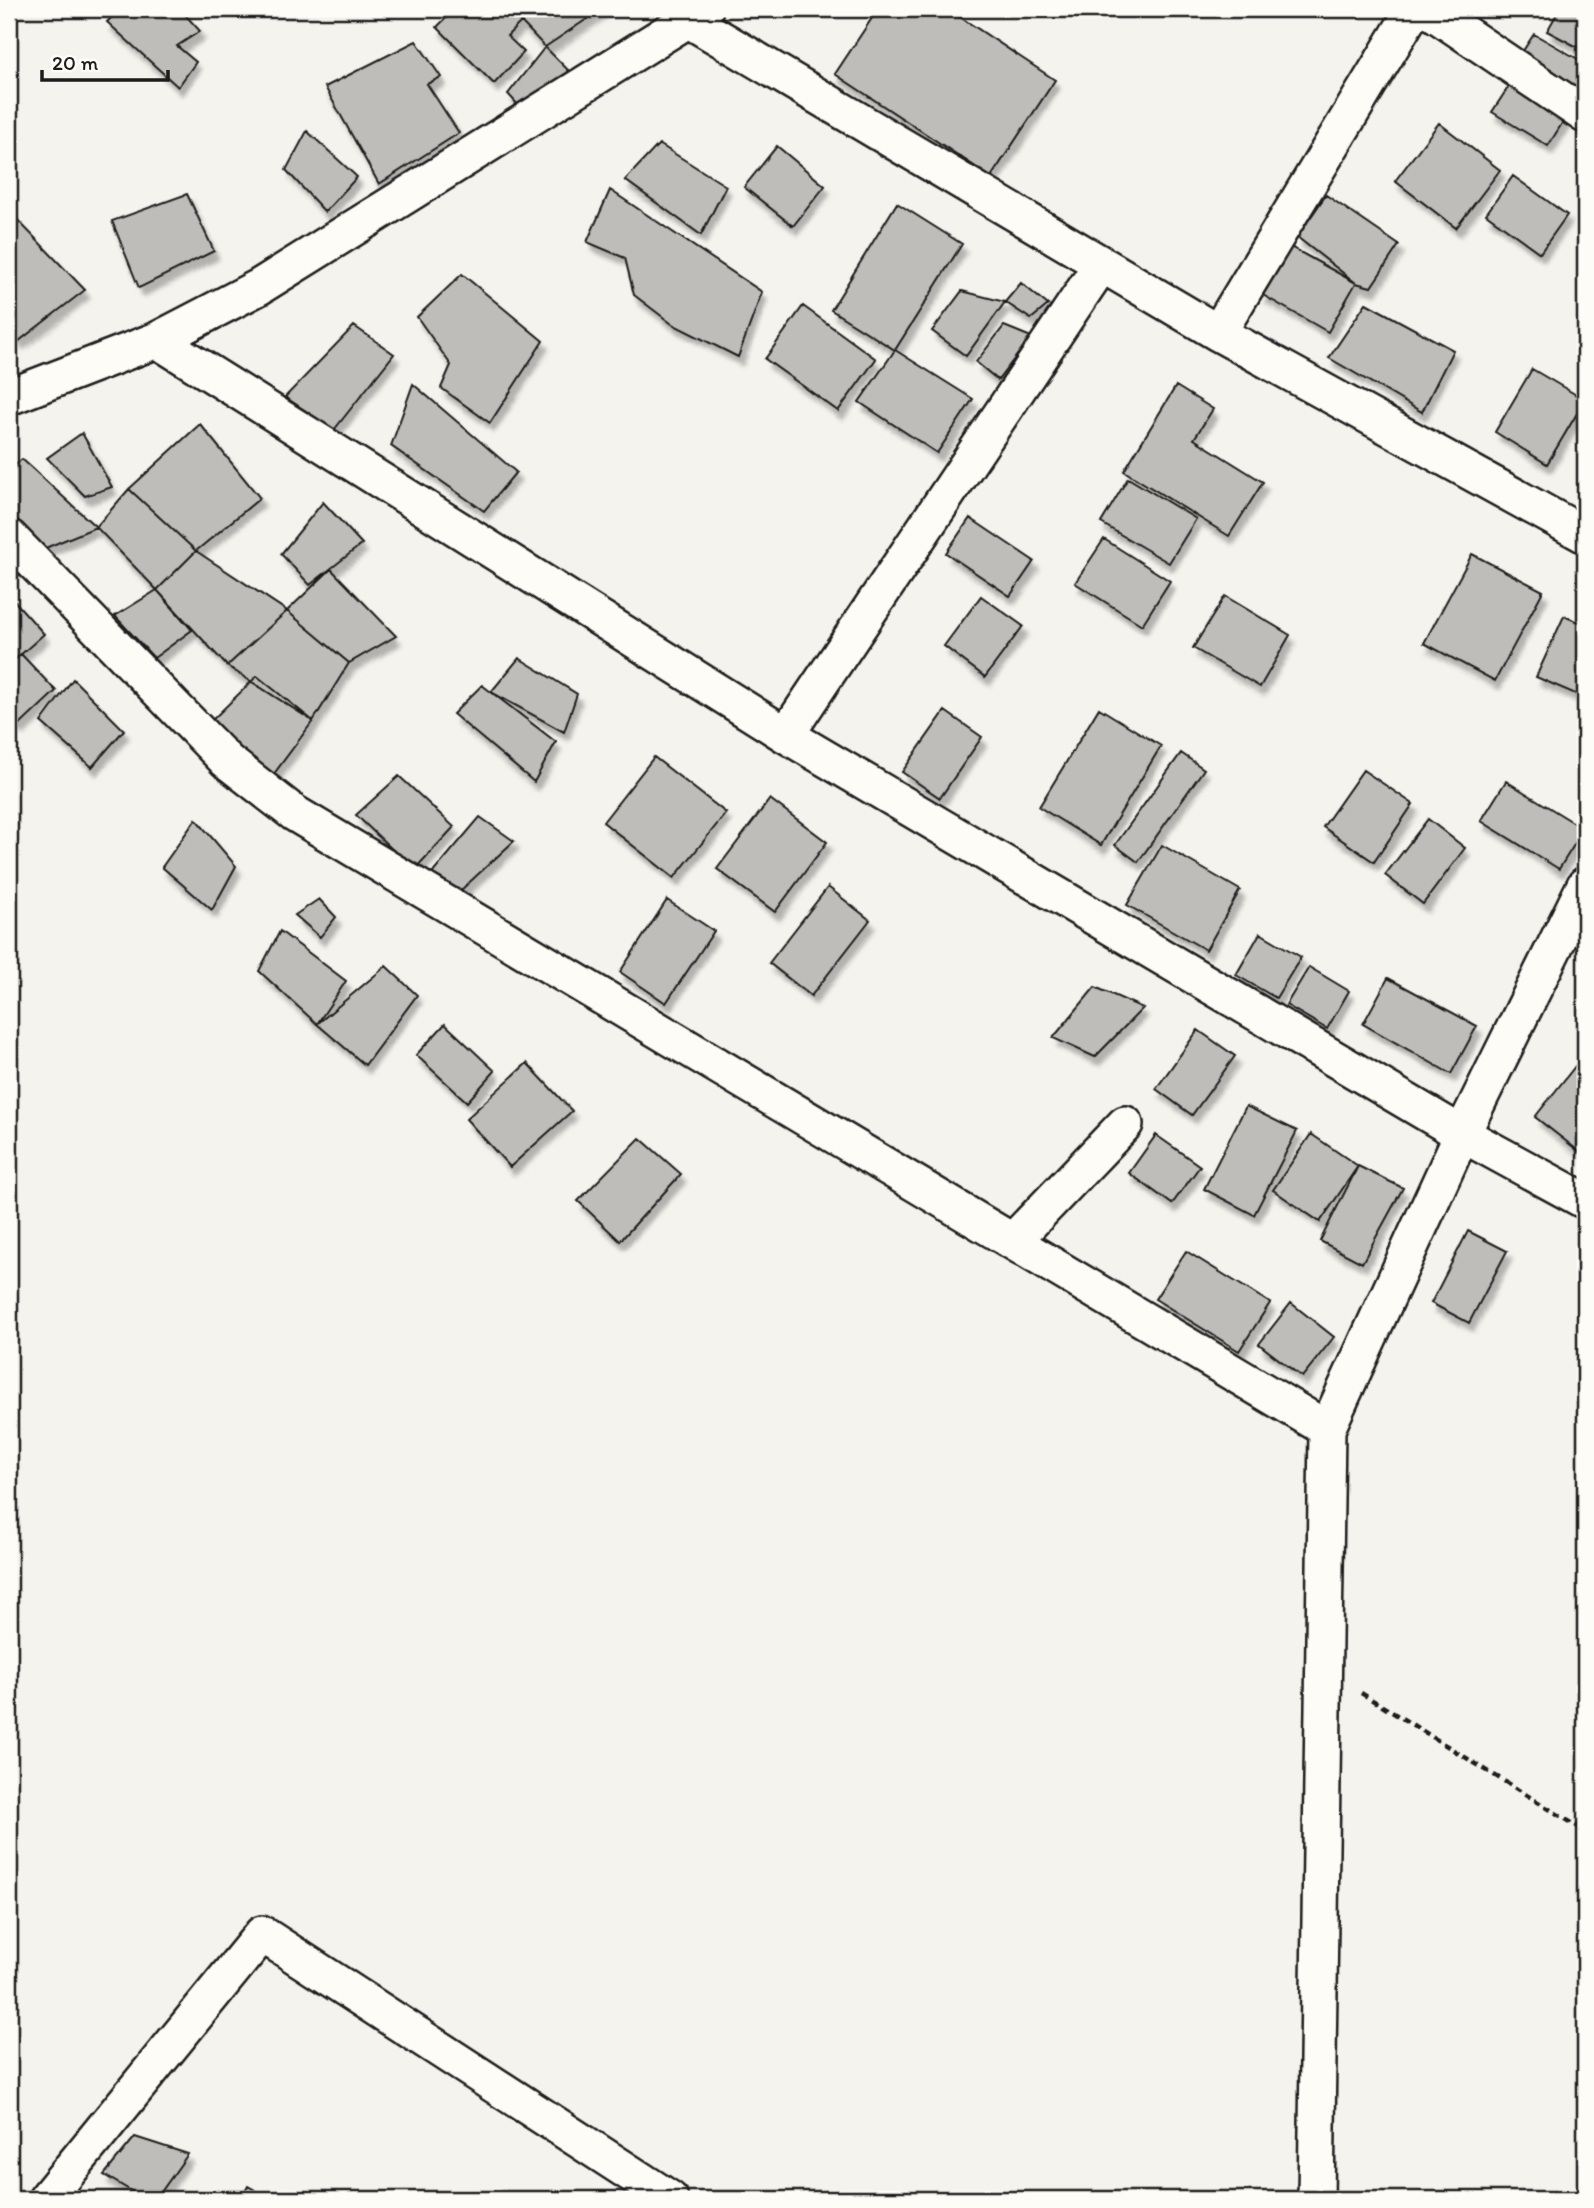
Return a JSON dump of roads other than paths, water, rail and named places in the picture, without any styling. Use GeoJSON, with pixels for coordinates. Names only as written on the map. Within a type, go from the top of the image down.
{"type":"FeatureCollection","features":[{"type":"Feature","properties":{"kind":"street"},"geometry":{"type":"LineString","coordinates":[[1218,333],[1414,9]]}},
{"type":"Feature","properties":{"kind":"street"},"geometry":{"type":"LineString","coordinates":[[1428,9],[1585,115]]}},
{"type":"Feature","properties":{"kind":"street"},"geometry":{"type":"LineString","coordinates":[[9,397],[158,340],[259,287],[697,15],[1101,265],[1218,333],[1585,535]]}},
{"type":"Feature","properties":{"kind":"street"},"geometry":{"type":"LineString","coordinates":[[786,735],[1101,265]]}},
{"type":"Feature","properties":{"kind":"street"},"geometry":{"type":"LineString","coordinates":[[158,340],[786,735],[1462,1134],[1585,1201]]}},
{"type":"Feature","properties":{"kind":"street"},"geometry":{"type":"LineString","coordinates":[[9,537],[227,761],[283,805],[1327,1429]]}},
{"type":"Feature","properties":{"kind":"street"},"geometry":{"type":"LineString","coordinates":[[1316,2199],[1327,1429],[1462,1134],[1585,885]]}},
{"type":"Feature","properties":{"kind":"street"},"geometry":{"type":"LineString","coordinates":[[1013,1241],[1125,1124]]}},
{"type":"Feature","properties":{"kind":"street"},"geometry":{"type":"LineString","coordinates":[[62,2194],[262,1934],[670,2199]]}}]}
